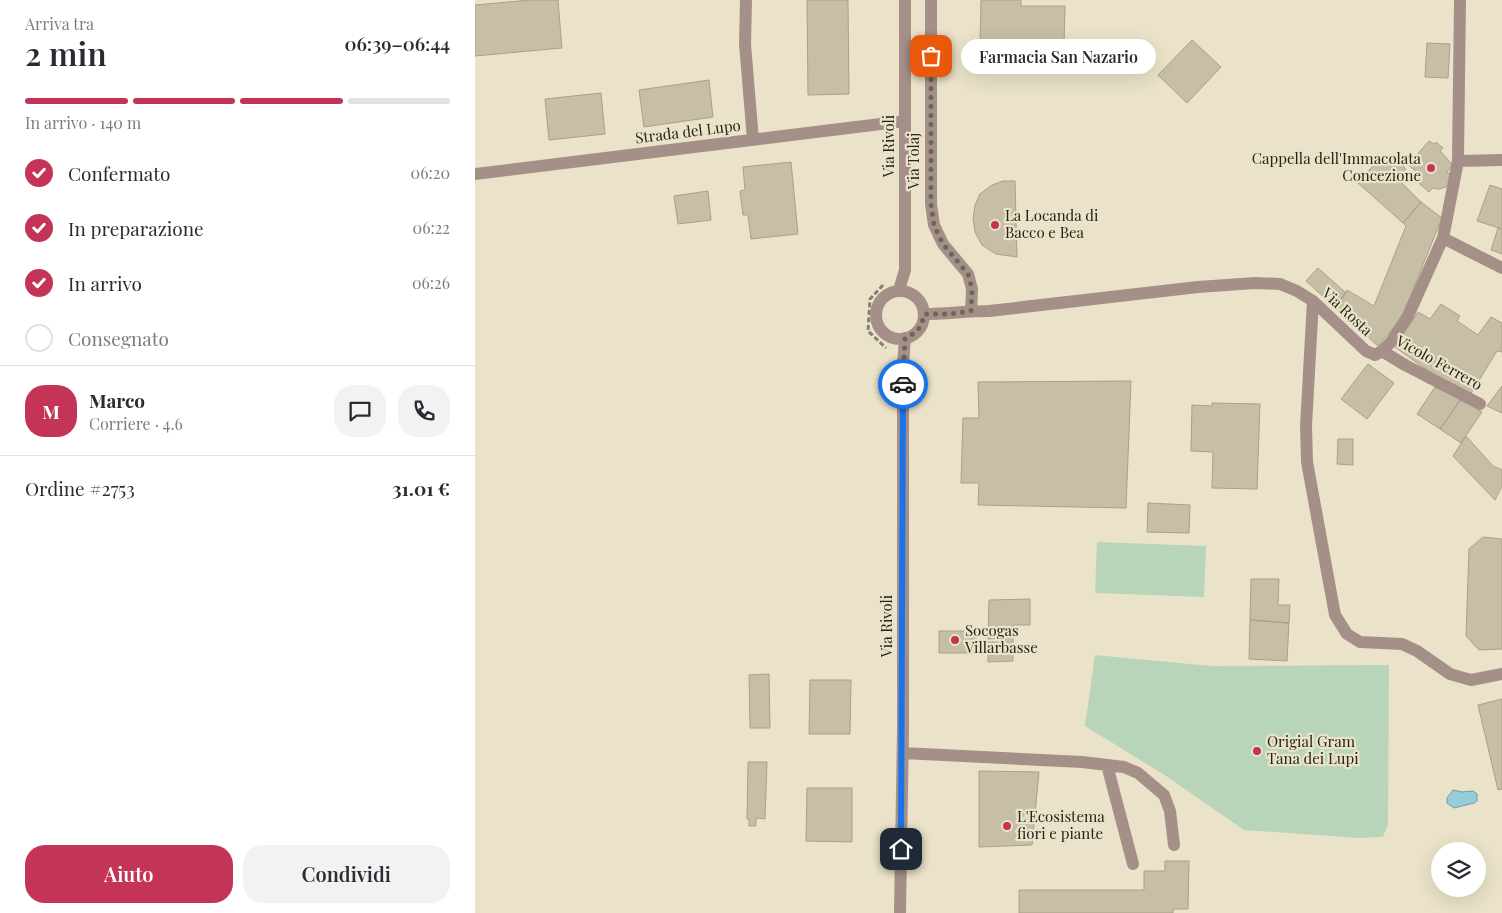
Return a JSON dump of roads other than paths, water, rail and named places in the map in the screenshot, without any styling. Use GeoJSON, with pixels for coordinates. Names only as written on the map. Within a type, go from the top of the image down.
{"type":"FeatureCollection","features":[{"type":"Feature","properties":{"kind":"street"},"geometry":{"type":"LineString","coordinates":[[746,0],[745,44],[753,140]]}},
{"type":"Feature","properties":{"kind":"street","name":"Via Rivoli"},"geometry":{"type":"LineString","coordinates":[[899,290],[905,270],[905,0]]}},
{"type":"Feature","properties":{"kind":"street","name":"Via Tolaj"},"geometry":{"type":"LineString","coordinates":[[931,0],[931,204],[934,225],[943,244],[968,274],[972,289],[971,311]]}},
{"type":"Feature","properties":{"kind":"street","name":"Via Rosta"},"geometry":{"type":"LineString","coordinates":[[924,314],[989,311],[1198,287],[1255,283],[1280,284],[1313,300],[1366,351],[1375,355],[1383,351],[1408,316],[1443,238],[1458,162],[1460,0]]}},
{"type":"Feature","properties":{"kind":"street","name":"Strada del Lupo"},"geometry":{"type":"LineString","coordinates":[[475,174],[905,121]]}},
{"type":"Feature","properties":{"kind":"street"},"geometry":{"type":"LineString","coordinates":[[1458,162],[1502,160]]}},
{"type":"Feature","properties":{"kind":"street"},"geometry":{"type":"LineString","coordinates":[[1443,238],[1502,268]]}},
{"type":"Feature","properties":{"kind":"street"},"geometry":{"type":"LineString","coordinates":[[899,290],[906,291],[919,299],[924,314],[919,330],[913,335],[897,339],[882,332],[878,325],[876,309],[885,296],[899,290]]}},
{"type":"Feature","properties":{"kind":"street"},"geometry":{"type":"LineString","coordinates":[[1313,300],[1306,426],[1307,462],[1335,615],[1347,634],[1360,642],[1402,644],[1450,674],[1471,680],[1502,674]]}},
{"type":"Feature","properties":{"kind":"street","name":"Via Rivoli"},"geometry":{"type":"LineString","coordinates":[[900,913],[903,754],[903,365],[905,338]]}},
{"type":"Feature","properties":{"kind":"street","name":"Vicolo Ferrero"},"geometry":{"type":"LineString","coordinates":[[1383,351],[1405,365],[1480,404]]}},
{"type":"Feature","properties":{"kind":"street"},"geometry":{"type":"LineString","coordinates":[[903,754],[1124,766],[1138,772],[1164,795],[1170,811],[1174,845]]}},
{"type":"Feature","properties":{"kind":"street"},"geometry":{"type":"LineString","coordinates":[[1107,765],[1133,864]]}},
{"type":"Feature","properties":{"kind":"water"},"geometry":{"type":"Polygon","coordinates":[[[1453,790],[1462,792],[1473,791],[1477,794],[1477,801],[1454,808],[1447,803],[1447,798],[1453,790]]]}},
{"type":"Feature","properties":{"kind":"place","name":"Farmacia San Nazario"},"geometry":{"type":"Point","coordinates":[931,56]}},
{"type":"Feature","properties":{"kind":"place","name":"Cappella dell'Immacolata Concezione"},"geometry":{"type":"Point","coordinates":[1431,168]}},
{"type":"Feature","properties":{"kind":"place","name":"La Locanda di Bacco e Bea"},"geometry":{"type":"Point","coordinates":[995,225]}},
{"type":"Feature","properties":{"kind":"place","name":"Socogas Villarbasse"},"geometry":{"type":"Point","coordinates":[955,640]}},
{"type":"Feature","properties":{"kind":"place","name":"Origial Gram Tana dei Lupi"},"geometry":{"type":"Point","coordinates":[1257,751]}},
{"type":"Feature","properties":{"kind":"place","name":"L'Ecosistema fiori e piante"},"geometry":{"type":"Point","coordinates":[1007,826]}}]}
